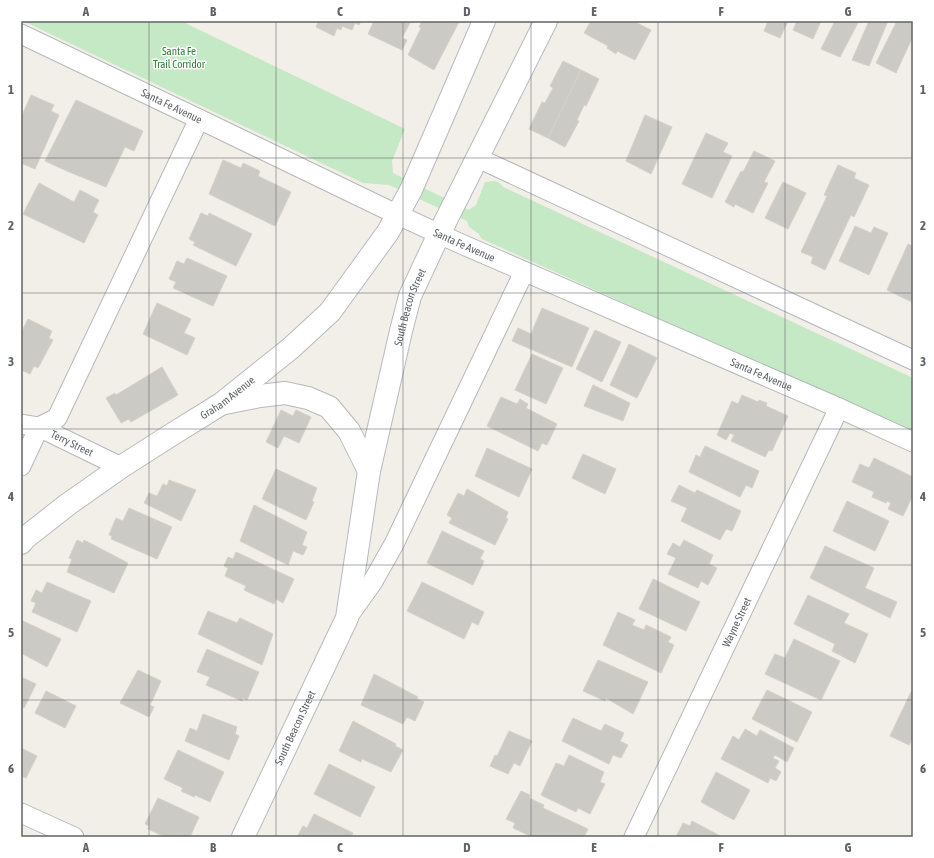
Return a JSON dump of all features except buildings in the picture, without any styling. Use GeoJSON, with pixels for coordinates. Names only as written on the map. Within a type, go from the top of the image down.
{"type":"FeatureCollection","features":[{"type":"Feature","properties":{"kind":"street"},"geometry":{"type":"LineString","coordinates":[[398,215],[411,190],[484,21]]}},
{"type":"Feature","properties":{"kind":"street","name":"South Beacon Street"},"geometry":{"type":"LineString","coordinates":[[347,618],[369,470],[410,296],[439,234],[546,21]]}},
{"type":"Feature","properties":{"kind":"street","name":"Santa Fe Avenue"},"geometry":{"type":"LineString","coordinates":[[21,34],[439,234],[839,408],[913,442]]}},
{"type":"Feature","properties":{"kind":"street"},"geometry":{"type":"LineString","coordinates":[[21,466],[30,426],[57,418],[200,119]]}},
{"type":"Feature","properties":{"kind":"street"},"geometry":{"type":"LineString","coordinates":[[478,158],[913,360]]}},
{"type":"Feature","properties":{"kind":"street","name":"Graham Avenue"},"geometry":{"type":"LineString","coordinates":[[21,543],[25,538],[67,505],[171,434],[221,404],[273,363],[330,312],[388,232],[398,215]]}},
{"type":"Feature","properties":{"kind":"street","name":"South Beacon Street"},"geometry":{"type":"LineString","coordinates":[[243,837],[347,618],[372,583],[394,544],[524,272]]}},
{"type":"Feature","properties":{"kind":"street"},"geometry":{"type":"LineString","coordinates":[[221,404],[260,396],[285,393],[308,398],[330,407],[349,431],[369,470]]}},
{"type":"Feature","properties":{"kind":"street","name":"Wayne Street"},"geometry":{"type":"LineString","coordinates":[[634,837],[839,408]]}},
{"type":"Feature","properties":{"kind":"street","name":"Terry Street"},"geometry":{"type":"LineString","coordinates":[[30,426],[121,467]]}},
{"type":"Feature","properties":{"kind":"street"},"geometry":{"type":"LineString","coordinates":[[21,813],[74,837]]}},
{"type":"Feature","properties":{"kind":"green space","name":"Santa Fe Trail Corridor"},"geometry":{"type":"Polygon","coordinates":[[[23,21],[181,21],[405,129],[392,161],[393,173],[469,210],[476,205],[485,182],[497,182],[503,187],[913,378],[913,433],[482,239],[478,233],[469,227],[467,221],[389,185],[363,183],[23,21]]]}}]}
